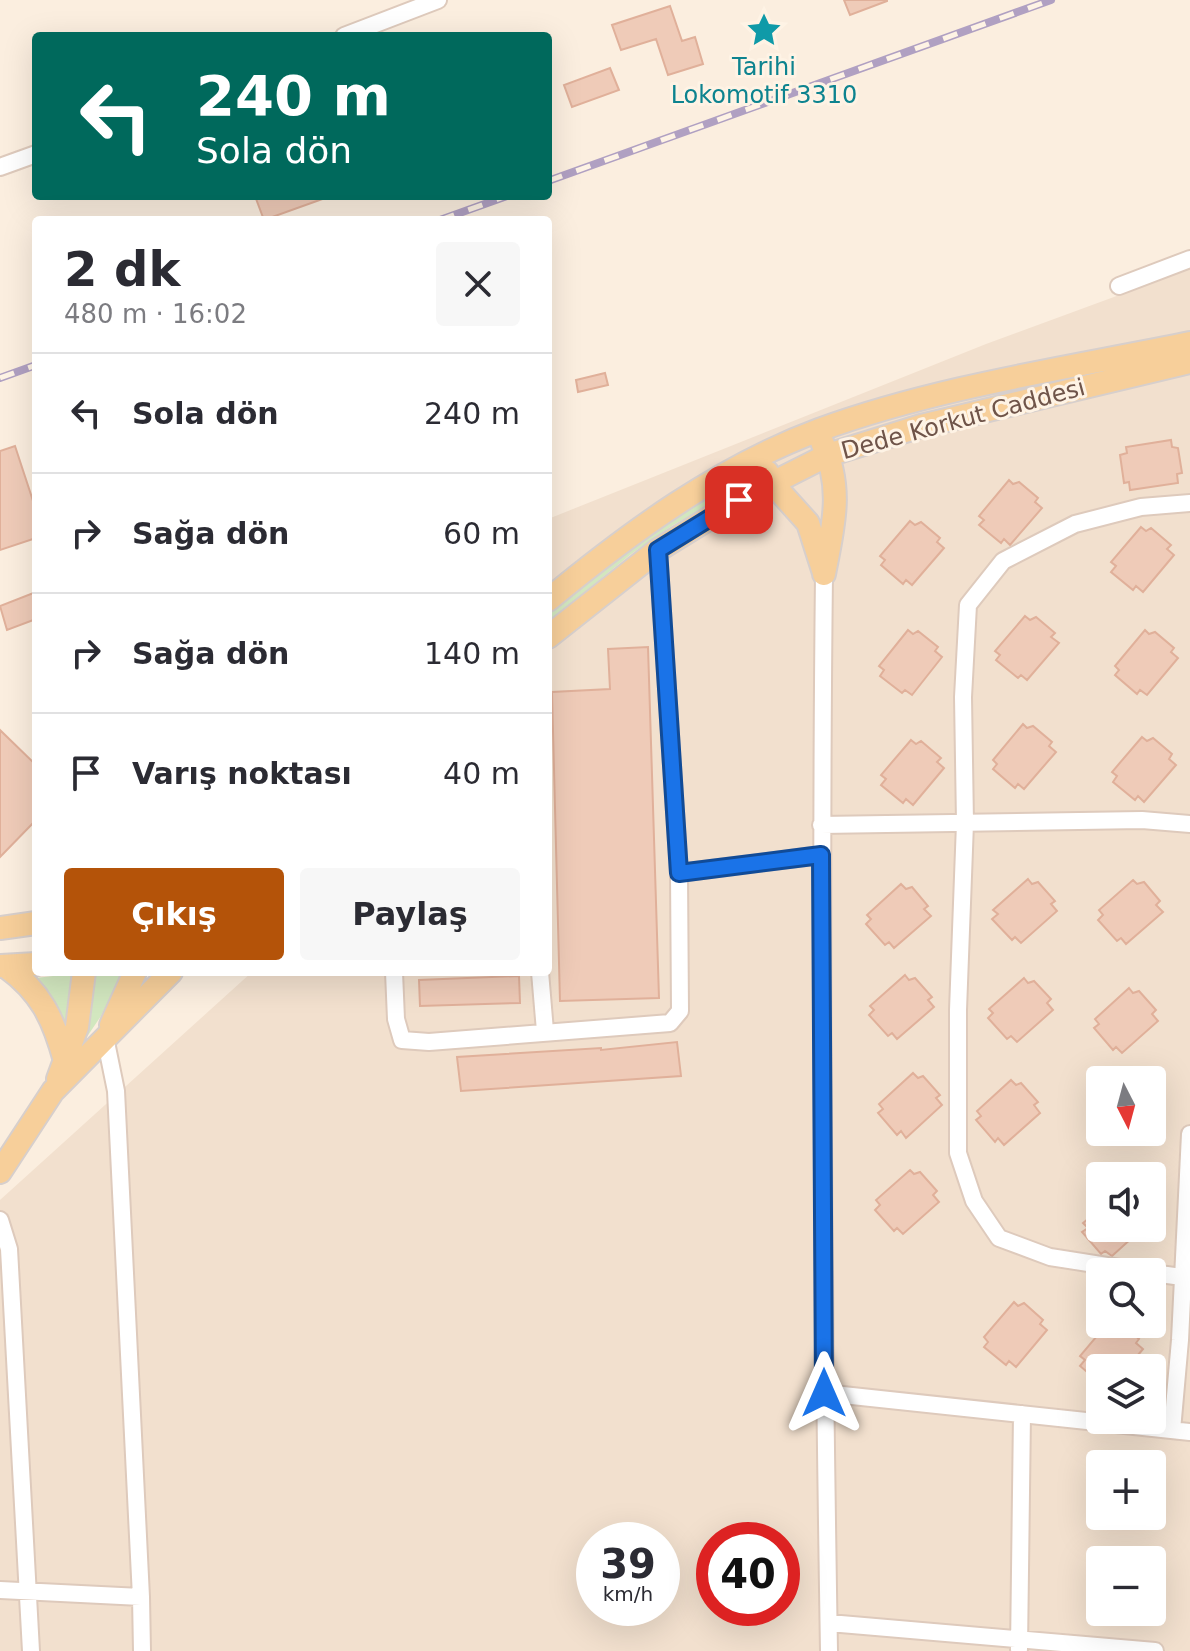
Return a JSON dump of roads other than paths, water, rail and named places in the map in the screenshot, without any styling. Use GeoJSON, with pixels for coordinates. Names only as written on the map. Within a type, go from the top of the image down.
{"type":"FeatureCollection","features":[{"type":"Feature","properties":{"kind":"main road","name":"Dede Korkut Caddesi"},"geometry":{"type":"LineString","coordinates":[[552,597],[638,530],[709,484],[817,431],[915,400],[1190,343]]}},
{"type":"Feature","properties":{"kind":"main road","name":"Dede Korkut Caddesi"},"geometry":{"type":"LineString","coordinates":[[552,634],[658,550],[772,483],[828,455],[921,426],[1190,362]]}},
{"type":"Feature","properties":{"kind":"main road"},"geometry":{"type":"LineString","coordinates":[[817,431],[828,455],[837,508],[824,574]]}},
{"type":"Feature","properties":{"kind":"main road"},"geometry":{"type":"LineString","coordinates":[[760,457],[772,483],[808,523],[824,574]]}},
{"type":"Feature","properties":{"kind":"main road"},"geometry":{"type":"LineString","coordinates":[[0,928],[32,924]]}},
{"type":"Feature","properties":{"kind":"main road"},"geometry":{"type":"LineString","coordinates":[[2,966],[32,964]]}},
{"type":"Feature","properties":{"kind":"main road"},"geometry":{"type":"LineString","coordinates":[[2,966],[23,978],[43,1002],[53,1020],[65,1061]]}},
{"type":"Feature","properties":{"kind":"main road"},"geometry":{"type":"LineString","coordinates":[[53,1091],[77,1027],[83,976]]}},
{"type":"Feature","properties":{"kind":"main road"},"geometry":{"type":"LineString","coordinates":[[105,1037],[133,976]]}},
{"type":"Feature","properties":{"kind":"main road"},"geometry":{"type":"LineString","coordinates":[[0,1172],[53,1091],[167,976]]}},
{"type":"Feature","properties":{"kind":"street"},"geometry":{"type":"LineString","coordinates":[[354,32],[438,0]]}},
{"type":"Feature","properties":{"kind":"street"},"geometry":{"type":"LineString","coordinates":[[0,167],[32,155]]}},
{"type":"Feature","properties":{"kind":"street"},"geometry":{"type":"LineString","coordinates":[[1119,286],[1190,259]]}},
{"type":"Feature","properties":{"kind":"street"},"geometry":{"type":"LineString","coordinates":[[1086,1263],[1050,1257],[999,1238],[974,1201],[958,1153],[958,1010],[965,823],[963,697],[968,605],[1003,561],[1075,524],[1141,507],[1190,503]]}},
{"type":"Feature","properties":{"kind":"street"},"geometry":{"type":"LineString","coordinates":[[394,976],[396,1019],[402,1040],[429,1042],[670,1023],[680,1011],[679,873],[658,550]]}},
{"type":"Feature","properties":{"kind":"street"},"geometry":{"type":"LineString","coordinates":[[824,574],[821,855],[824,1393],[829,1651]]}},
{"type":"Feature","properties":{"kind":"street"},"geometry":{"type":"LineString","coordinates":[[821,825],[1142,820],[1190,824]]}},
{"type":"Feature","properties":{"kind":"street"},"geometry":{"type":"LineString","coordinates":[[679,873],[821,855]]}},
{"type":"Feature","properties":{"kind":"street"},"geometry":{"type":"LineString","coordinates":[[540,976],[545,1031]]}},
{"type":"Feature","properties":{"kind":"street"},"geometry":{"type":"LineString","coordinates":[[105,1037],[116,1091],[142,1651]]}},
{"type":"Feature","properties":{"kind":"street"},"geometry":{"type":"LineString","coordinates":[[1172,1430],[1186,1278],[1190,1134]]}},
{"type":"Feature","properties":{"kind":"street"},"geometry":{"type":"LineString","coordinates":[[0,1220],[9,1249],[31,1651]]}},
{"type":"Feature","properties":{"kind":"street"},"geometry":{"type":"LineString","coordinates":[[1166,1275],[1186,1278]]}},
{"type":"Feature","properties":{"kind":"street"},"geometry":{"type":"LineString","coordinates":[[824,1393],[1190,1432]]}},
{"type":"Feature","properties":{"kind":"street"},"geometry":{"type":"LineString","coordinates":[[1019,1646],[1022,1414]]}},
{"type":"Feature","properties":{"kind":"street"},"geometry":{"type":"LineString","coordinates":[[0,1590],[141,1597]]}},
{"type":"Feature","properties":{"kind":"street"},"geometry":{"type":"LineString","coordinates":[[829,1623],[1019,1646],[1155,1651]]}},
{"type":"Feature","properties":{"kind":"railway"},"geometry":{"type":"LineString","coordinates":[[552,180],[1051,0]]}},
{"type":"Feature","properties":{"kind":"railway"},"geometry":{"type":"LineString","coordinates":[[451,216],[496,200]]}},
{"type":"Feature","properties":{"kind":"railway"},"geometry":{"type":"LineString","coordinates":[[0,378],[32,366]]}},
{"type":"Feature","properties":{"kind":"place","name":"Tarihi Lokomotif 3310"},"geometry":{"type":"Point","coordinates":[764,30]}}]}
